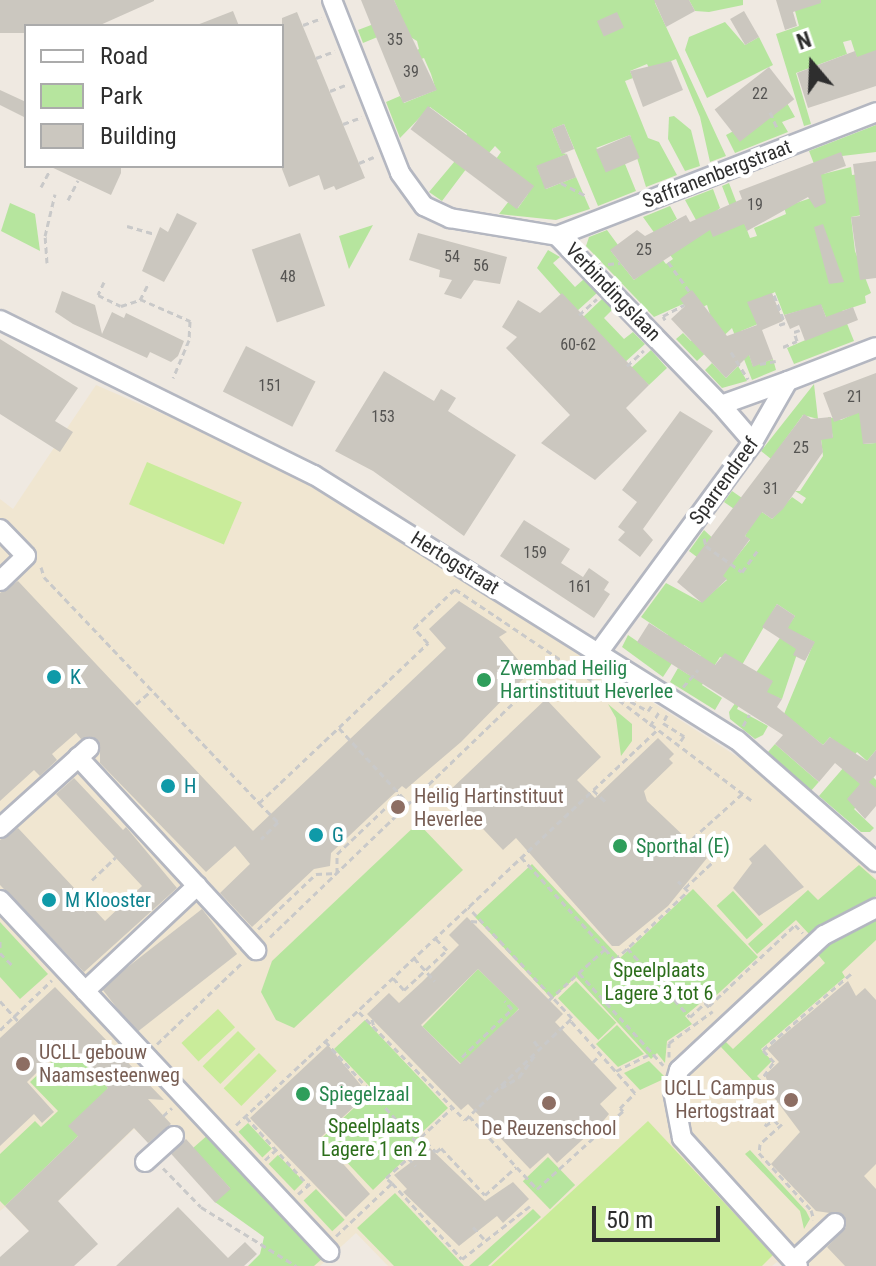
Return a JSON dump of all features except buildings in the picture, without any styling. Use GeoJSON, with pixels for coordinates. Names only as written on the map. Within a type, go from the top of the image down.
{"type":"FeatureCollection","features":[{"type":"Feature","properties":{"kind":"street","name":"Verbindingslaan"},"geometry":{"type":"LineString","coordinates":[[332,0],[410,192],[450,218],[557,236],[753,442]]}},
{"type":"Feature","properties":{"kind":"street","name":"Saffranenbergstraat"},"geometry":{"type":"LineString","coordinates":[[557,236],[876,112]]}},
{"type":"Feature","properties":{"kind":"street","name":"Hertogstraat"},"geometry":{"type":"LineString","coordinates":[[0,320],[314,475],[737,740],[873,854]]}},
{"type":"Feature","properties":{"kind":"street"},"geometry":{"type":"LineString","coordinates":[[721,405],[876,347]]}},
{"type":"Feature","properties":{"kind":"street","name":"Sparrendreef"},"geometry":{"type":"LineString","coordinates":[[598,653],[753,442],[788,381]]}},
{"type":"Feature","properties":{"kind":"street"},"geometry":{"type":"LineString","coordinates":[[0,529],[26,556],[0,581]]}},
{"type":"Feature","properties":{"kind":"street"},"geometry":{"type":"LineString","coordinates":[[0,828],[83,752],[251,945]]}},
{"type":"Feature","properties":{"kind":"street"},"geometry":{"type":"LineString","coordinates":[[85,991],[197,886]]}},
{"type":"Feature","properties":{"kind":"street"},"geometry":{"type":"LineString","coordinates":[[0,900],[327,1249]]}},
{"type":"Feature","properties":{"kind":"street"},"geometry":{"type":"LineString","coordinates":[[835,1223],[796,1264],[682,1138],[673,1091],[679,1070],[824,935],[876,908]]}},
{"type":"Feature","properties":{"kind":"street"},"geometry":{"type":"LineString","coordinates":[[673,1091],[714,1052],[718,1034]]}},
{"type":"Feature","properties":{"kind":"street"},"geometry":{"type":"LineString","coordinates":[[148,1160],[199,1113]]}},
{"type":"Feature","properties":{"kind":"path"},"geometry":{"type":"LineString","coordinates":[[770,112],[786,147]]}},
{"type":"Feature","properties":{"kind":"path"},"geometry":{"type":"LineString","coordinates":[[41,187],[49,172]]}},
{"type":"Feature","properties":{"kind":"path"},"geometry":{"type":"LineString","coordinates":[[68,200],[78,180]]}},
{"type":"Feature","properties":{"kind":"path"},"geometry":{"type":"LineString","coordinates":[[561,183],[588,197]]}},
{"type":"Feature","properties":{"kind":"path"},"geometry":{"type":"LineString","coordinates":[[47,263],[45,236],[55,194]]}},
{"type":"Feature","properties":{"kind":"path"},"geometry":{"type":"LineString","coordinates":[[127,226],[155,234]]}},
{"type":"Feature","properties":{"kind":"path"},"geometry":{"type":"LineString","coordinates":[[668,262],[690,292]]}},
{"type":"Feature","properties":{"kind":"path"},"geometry":{"type":"LineString","coordinates":[[104,282],[98,295],[121,306],[140,299],[149,282]]}},
{"type":"Feature","properties":{"kind":"path"},"geometry":{"type":"LineString","coordinates":[[774,295],[785,323],[776,326]]}},
{"type":"Feature","properties":{"kind":"path"},"geometry":{"type":"LineString","coordinates":[[97,306],[102,297]]}},
{"type":"Feature","properties":{"kind":"path"},"geometry":{"type":"LineString","coordinates":[[140,299],[190,321],[189,340],[173,378]]}},
{"type":"Feature","properties":{"kind":"path"},"geometry":{"type":"LineString","coordinates":[[627,366],[671,333],[663,316],[684,305]]}},
{"type":"Feature","properties":{"kind":"path"},"geometry":{"type":"LineString","coordinates":[[783,347],[797,341],[794,332],[800,330]]}},
{"type":"Feature","properties":{"kind":"path"},"geometry":{"type":"LineString","coordinates":[[731,352],[753,393]]}},
{"type":"Feature","properties":{"kind":"path"},"geometry":{"type":"LineString","coordinates":[[760,364],[776,361]]}},
{"type":"Feature","properties":{"kind":"path"},"geometry":{"type":"LineString","coordinates":[[704,532],[706,546],[742,572],[757,551]]}},
{"type":"Feature","properties":{"kind":"path"},"geometry":{"type":"LineString","coordinates":[[26,556],[32,550],[44,577],[278,822],[261,839]]}},
{"type":"Feature","properties":{"kind":"path"},"geometry":{"type":"LineString","coordinates":[[259,803],[428,643],[414,628],[455,589],[603,688],[751,800]]}},
{"type":"Feature","properties":{"kind":"path"},"geometry":{"type":"LineString","coordinates":[[251,945],[337,873],[558,660]]}},
{"type":"Feature","properties":{"kind":"path"},"geometry":{"type":"LineString","coordinates":[[603,688],[606,684],[648,711],[698,670]]}},
{"type":"Feature","properties":{"kind":"path"},"geometry":{"type":"LineString","coordinates":[[136,704],[152,690]]}},
{"type":"Feature","properties":{"kind":"path"},"geometry":{"type":"LineString","coordinates":[[669,696],[663,723],[684,736],[677,746]]}},
{"type":"Feature","properties":{"kind":"path"},"geometry":{"type":"LineString","coordinates":[[650,726],[660,711]]}},
{"type":"Feature","properties":{"kind":"path"},"geometry":{"type":"LineString","coordinates":[[339,728],[409,804]]}},
{"type":"Feature","properties":{"kind":"path"},"geometry":{"type":"LineString","coordinates":[[223,1138],[656,731]]}},
{"type":"Feature","properties":{"kind":"path"},"geometry":{"type":"LineString","coordinates":[[593,790],[607,803]]}},
{"type":"Feature","properties":{"kind":"path"},"geometry":{"type":"LineString","coordinates":[[337,873],[337,854],[400,794]]}},
{"type":"Feature","properties":{"kind":"path"},"geometry":{"type":"LineString","coordinates":[[685,888],[714,861],[693,838],[742,794]]}},
{"type":"Feature","properties":{"kind":"path"},"geometry":{"type":"LineString","coordinates":[[92,880],[116,857]]}},
{"type":"Feature","properties":{"kind":"path"},"geometry":{"type":"LineString","coordinates":[[521,857],[615,960],[688,891],[678,881]]}},
{"type":"Feature","properties":{"kind":"path"},"geometry":{"type":"LineString","coordinates":[[145,1055],[316,874],[337,873]]}},
{"type":"Feature","properties":{"kind":"path"},"geometry":{"type":"LineString","coordinates":[[468,907],[474,918],[482,922],[635,1093],[587,1144],[537,1189],[469,1116]]}},
{"type":"Feature","properties":{"kind":"path"},"geometry":{"type":"LineString","coordinates":[[393,978],[404,990],[447,950],[435,938]]}},
{"type":"Feature","properties":{"kind":"path"},"geometry":{"type":"LineString","coordinates":[[0,941],[0,952],[12,965]]}},
{"type":"Feature","properties":{"kind":"path"},"geometry":{"type":"LineString","coordinates":[[627,948],[690,1017],[705,1003]]}},
{"type":"Feature","properties":{"kind":"path"},"geometry":{"type":"LineString","coordinates":[[551,998],[605,949]]}},
{"type":"Feature","properties":{"kind":"path"},"geometry":{"type":"LineString","coordinates":[[414,958],[435,981]]}},
{"type":"Feature","properties":{"kind":"path"},"geometry":{"type":"LineString","coordinates":[[0,1030],[64,969]]}},
{"type":"Feature","properties":{"kind":"path"},"geometry":{"type":"LineString","coordinates":[[579,973],[668,1071],[669,1043],[713,1011]]}},
{"type":"Feature","properties":{"kind":"path"},"geometry":{"type":"LineString","coordinates":[[752,1092],[774,1062],[763,1050],[852,973]]}},
{"type":"Feature","properties":{"kind":"path"},"geometry":{"type":"LineString","coordinates":[[0,1001],[18,1021]]}},
{"type":"Feature","properties":{"kind":"path"},"geometry":{"type":"LineString","coordinates":[[462,1057],[505,1019],[512,1009],[505,1001]]}},
{"type":"Feature","properties":{"kind":"path"},"geometry":{"type":"LineString","coordinates":[[358,1011],[465,1120],[570,1020]]}},
{"type":"Feature","properties":{"kind":"path"},"geometry":{"type":"LineString","coordinates":[[325,1041],[421,1147]]}},
{"type":"Feature","properties":{"kind":"path"},"geometry":{"type":"LineString","coordinates":[[534,1041],[540,1048]]}},
{"type":"Feature","properties":{"kind":"path"},"geometry":{"type":"LineString","coordinates":[[615,1071],[652,1053]]}},
{"type":"Feature","properties":{"kind":"path"},"geometry":{"type":"LineString","coordinates":[[593,1062],[600,1055]]}},
{"type":"Feature","properties":{"kind":"path"},"geometry":{"type":"LineString","coordinates":[[482,1090],[489,1098]]}},
{"type":"Feature","properties":{"kind":"path"},"geometry":{"type":"LineString","coordinates":[[452,1108],[421,1137],[436,1152],[441,1148],[485,1195],[516,1167]]}},
{"type":"Feature","properties":{"kind":"path"},"geometry":{"type":"LineString","coordinates":[[772,1115],[765,1126],[774,1120],[781,1125],[760,1144],[759,1153],[811,1210],[812,1226]]}},
{"type":"Feature","properties":{"kind":"path"},"geometry":{"type":"LineString","coordinates":[[245,1116],[308,1185]]}},
{"type":"Feature","properties":{"kind":"path"},"geometry":{"type":"LineString","coordinates":[[583,1139],[587,1144]]}},
{"type":"Feature","properties":{"kind":"path"},"geometry":{"type":"LineString","coordinates":[[426,1142],[386,1178],[462,1259],[497,1227],[502,1232],[530,1206]]}},
{"type":"Feature","properties":{"kind":"path"},"geometry":{"type":"LineString","coordinates":[[501,1151],[507,1145]]}},
{"type":"Feature","properties":{"kind":"path"},"geometry":{"type":"LineString","coordinates":[[408,1158],[416,1166]]}},
{"type":"Feature","properties":{"kind":"path"},"geometry":{"type":"LineString","coordinates":[[148,1160],[201,1207],[296,1266]]}},
{"type":"Feature","properties":{"kind":"path"},"geometry":{"type":"LineString","coordinates":[[327,1249],[392,1183]]}},
{"type":"Feature","properties":{"kind":"path"},"geometry":{"type":"LineString","coordinates":[[473,1227],[484,1239]]}},
{"type":"Feature","properties":{"kind":"shaded area","name":"Heilig Hartinstituut Heverlee"},"geometry":{"type":"Polygon","coordinates":[[[96,385],[258,455],[400,540],[744,761],[876,878],[876,1266],[782,1266],[777,1262],[772,1266],[388,1266],[356,1233],[320,1266],[308,1266],[171,1124],[149,1143],[134,1129],[28,1230],[5,1207],[0,1211],[0,499],[13,509],[96,385]]]}},
{"type":"Feature","properties":{"kind":"green space"},"geometry":{"type":"Polygon","coordinates":[[[394,0],[659,0],[655,3],[726,156],[710,162],[700,117],[676,59],[650,70],[647,64],[630,71],[633,78],[625,81],[648,138],[659,142],[677,175],[646,187],[630,135],[596,148],[625,164],[636,191],[598,206],[564,124],[552,129],[562,153],[567,154],[537,167],[546,189],[576,177],[590,209],[556,220],[499,214],[509,201],[518,208],[528,194],[496,159],[501,152],[495,146],[489,153],[482,148],[442,201],[429,192],[455,161],[467,134],[430,107],[400,138],[386,102],[400,96],[404,103],[436,90],[431,74],[424,58],[413,62],[410,54],[419,49],[417,41],[397,29],[363,43],[358,30],[400,14],[394,0]]]}},
{"type":"Feature","properties":{"kind":"green space"},"geometry":{"type":"Polygon","coordinates":[[[689,0],[743,0],[743,5],[709,12],[695,11],[689,0]]]}},
{"type":"Feature","properties":{"kind":"green space"},"geometry":{"type":"Polygon","coordinates":[[[803,0],[876,0],[876,56],[867,89],[851,40],[843,42],[847,54],[796,73],[811,124],[804,126],[776,34],[799,26],[795,11],[803,0]]]}},
{"type":"Feature","properties":{"kind":"green space"},"geometry":{"type":"Polygon","coordinates":[[[725,22],[745,45],[759,37],[773,65],[707,98],[685,50],[689,37],[725,22]]]}},
{"type":"Feature","properties":{"kind":"green space"},"geometry":{"type":"Polygon","coordinates":[[[787,103],[795,117],[782,122],[788,132],[735,153],[726,135],[787,103]]]}},
{"type":"Feature","properties":{"kind":"green space"},"geometry":{"type":"Polygon","coordinates":[[[674,116],[691,130],[700,166],[685,171],[668,139],[669,117],[674,116]]]}},
{"type":"Feature","properties":{"kind":"green space"},"geometry":{"type":"Polygon","coordinates":[[[876,125],[876,152],[842,156],[823,174],[851,167],[852,175],[860,174],[862,215],[851,217],[855,251],[871,293],[865,296],[866,303],[842,311],[854,341],[794,364],[787,348],[831,329],[821,305],[784,315],[775,292],[749,305],[758,324],[741,331],[753,366],[773,359],[776,370],[752,380],[732,328],[697,361],[676,339],[683,333],[691,341],[712,321],[707,305],[690,312],[683,304],[654,317],[586,246],[589,237],[607,230],[618,245],[611,251],[634,280],[662,259],[666,264],[673,259],[643,217],[670,206],[677,219],[662,228],[674,251],[696,220],[685,200],[713,189],[720,208],[714,213],[737,225],[722,186],[729,183],[750,238],[757,236],[754,228],[786,214],[784,207],[811,198],[823,187],[809,151],[876,125]]]}},
{"type":"Feature","properties":{"kind":"green space"},"geometry":{"type":"Polygon","coordinates":[[[10,203],[35,214],[40,251],[1,231],[10,203]]]}},
{"type":"Feature","properties":{"kind":"green space"},"geometry":{"type":"Polygon","coordinates":[[[373,225],[349,269],[339,236],[373,225]]]}},
{"type":"Feature","properties":{"kind":"green space"},"geometry":{"type":"Polygon","coordinates":[[[548,250],[560,257],[553,263],[575,287],[584,279],[597,293],[576,312],[537,268],[548,250]]]}},
{"type":"Feature","properties":{"kind":"green space"},"geometry":{"type":"Polygon","coordinates":[[[602,299],[613,309],[604,318],[624,339],[633,332],[645,344],[624,363],[582,318],[602,299]]]}},
{"type":"Feature","properties":{"kind":"green space"},"geometry":{"type":"Polygon","coordinates":[[[651,350],[667,368],[649,385],[630,369],[651,350]]]}},
{"type":"Feature","properties":{"kind":"green space"},"geometry":{"type":"Polygon","coordinates":[[[712,363],[726,378],[738,366],[747,381],[722,388],[705,370],[712,363]]]}},
{"type":"Feature","properties":{"kind":"green space"},"geometry":{"type":"Polygon","coordinates":[[[814,384],[818,419],[803,415],[771,459],[761,451],[814,384]]]}},
{"type":"Feature","properties":{"kind":"green space"},"geometry":{"type":"Polygon","coordinates":[[[860,411],[864,444],[876,443],[876,750],[867,761],[857,752],[853,757],[876,780],[876,788],[854,809],[874,828],[870,832],[861,832],[819,796],[851,759],[845,750],[830,737],[823,745],[784,714],[814,642],[803,636],[782,699],[748,688],[737,709],[768,726],[763,735],[755,739],[730,719],[729,712],[795,616],[777,604],[742,665],[720,657],[702,685],[722,698],[715,710],[670,682],[678,668],[689,675],[701,656],[684,645],[663,677],[622,647],[628,635],[656,654],[668,635],[641,617],[666,583],[701,602],[727,580],[689,551],[704,530],[735,559],[750,540],[745,536],[753,522],[724,502],[732,491],[772,519],[792,497],[802,504],[806,498],[795,491],[800,491],[823,456],[821,439],[833,437],[828,417],[841,420],[860,411]]]}},
{"type":"Feature","properties":{"kind":"green space"},"geometry":{"type":"Polygon","coordinates":[[[147,462],[242,502],[224,545],[129,504],[147,462]]]}},
{"type":"Feature","properties":{"kind":"green space"},"geometry":{"type":"Polygon","coordinates":[[[608,704],[632,724],[632,741],[621,756],[616,718],[608,704]]]}},
{"type":"Feature","properties":{"kind":"green space"},"geometry":{"type":"Polygon","coordinates":[[[775,744],[819,782],[811,791],[767,753],[775,744]]]}},
{"type":"Feature","properties":{"kind":"green space"},"geometry":{"type":"Polygon","coordinates":[[[418,823],[463,870],[294,1028],[276,1020],[261,992],[272,961],[418,823]]]}},
{"type":"Feature","properties":{"kind":"green space","name":"Speelplaats Lagere 3 tot 6"},"geometry":{"type":"Polygon","coordinates":[[[532,864],[620,958],[693,889],[758,957],[709,1002],[705,999],[685,1016],[692,1024],[667,1041],[665,1063],[657,1053],[651,1059],[576,977],[552,999],[475,917],[532,864]]]}},
{"type":"Feature","properties":{"kind":"green space"},"geometry":{"type":"Polygon","coordinates":[[[859,865],[876,880],[876,896],[862,908],[809,934],[796,920],[757,954],[748,944],[808,890],[818,900],[859,865]]]}},
{"type":"Feature","properties":{"kind":"green space"},"geometry":{"type":"Polygon","coordinates":[[[733,891],[763,924],[747,939],[717,906],[733,891]]]}},
{"type":"Feature","properties":{"kind":"green space"},"geometry":{"type":"Polygon","coordinates":[[[876,913],[876,940],[842,972],[845,977],[761,1049],[772,1061],[757,1076],[761,1080],[756,1084],[721,1047],[722,1038],[733,1049],[825,963],[815,951],[876,913]]]}},
{"type":"Feature","properties":{"kind":"green space"},"geometry":{"type":"Polygon","coordinates":[[[0,922],[48,974],[20,999],[0,977],[0,922]]]}},
{"type":"Feature","properties":{"kind":"green space"},"geometry":{"type":"Polygon","coordinates":[[[478,969],[519,1009],[463,1066],[422,1027],[478,969]]]}},
{"type":"Feature","properties":{"kind":"green space"},"geometry":{"type":"Polygon","coordinates":[[[576,981],[616,1023],[598,1040],[558,998],[576,981]]]}},
{"type":"Feature","properties":{"kind":"green space"},"geometry":{"type":"Polygon","coordinates":[[[218,1009],[235,1027],[198,1061],[181,1043],[218,1009]]]}},
{"type":"Feature","properties":{"kind":"green space","name":"Speelplaats Lagere 1 en 2"},"geometry":{"type":"Polygon","coordinates":[[[365,1020],[448,1108],[418,1136],[423,1142],[373,1190],[323,1137],[373,1090],[334,1049],[365,1020]]]}},
{"type":"Feature","properties":{"kind":"green space"},"geometry":{"type":"Polygon","coordinates":[[[617,1025],[644,1054],[618,1067],[596,1044],[617,1025]]]}},
{"type":"Feature","properties":{"kind":"green space"},"geometry":{"type":"Polygon","coordinates":[[[238,1031],[256,1049],[220,1084],[203,1066],[238,1031]]]}},
{"type":"Feature","properties":{"kind":"green space"},"geometry":{"type":"Polygon","coordinates":[[[68,1046],[108,1088],[78,1136],[5,1206],[0,1201],[0,1154],[35,1121],[41,1127],[58,1111],[30,1082],[68,1046]]]}},
{"type":"Feature","properties":{"kind":"green space"},"geometry":{"type":"Polygon","coordinates":[[[259,1053],[277,1071],[241,1106],[224,1088],[259,1053]]]}},
{"type":"Feature","properties":{"kind":"green space"},"geometry":{"type":"Polygon","coordinates":[[[649,1061],[666,1078],[640,1090],[624,1073],[649,1061]]]}},
{"type":"Feature","properties":{"kind":"green space"},"geometry":{"type":"Polygon","coordinates":[[[648,1121],[773,1255],[762,1266],[491,1266],[648,1121]]]}},
{"type":"Feature","properties":{"kind":"green space"},"geometry":{"type":"Polygon","coordinates":[[[248,1123],[272,1149],[262,1157],[238,1132],[248,1123]]]}},
{"type":"Feature","properties":{"kind":"green space"},"geometry":{"type":"Polygon","coordinates":[[[209,1134],[323,1258],[314,1266],[248,1266],[260,1254],[264,1237],[215,1202],[230,1188],[193,1148],[209,1134]]]}},
{"type":"Feature","properties":{"kind":"green space"},"geometry":{"type":"Polygon","coordinates":[[[750,1150],[806,1211],[810,1219],[804,1229],[800,1211],[745,1154],[750,1150]]]}},
{"type":"Feature","properties":{"kind":"green space"},"geometry":{"type":"Polygon","coordinates":[[[278,1155],[304,1182],[294,1191],[269,1164],[278,1155]]]}},
{"type":"Feature","properties":{"kind":"green space"},"geometry":{"type":"Polygon","coordinates":[[[548,1157],[575,1185],[550,1209],[523,1181],[548,1157]]]}},
{"type":"Feature","properties":{"kind":"green space"},"geometry":{"type":"Polygon","coordinates":[[[316,1189],[345,1220],[332,1231],[304,1201],[316,1189]]]}},
{"type":"Feature","properties":{"kind":"green space"},"geometry":{"type":"Polygon","coordinates":[[[395,1193],[464,1266],[394,1266],[357,1228],[395,1193]]]}},
{"type":"Feature","properties":{"kind":"green space"},"geometry":{"type":"Polygon","coordinates":[[[533,1209],[541,1217],[488,1266],[469,1266],[533,1209]]]}},
{"type":"Feature","properties":{"kind":"place","name":"K"},"geometry":{"type":"Point","coordinates":[54,677]}},
{"type":"Feature","properties":{"kind":"place","name":"Zwembad Heilig Hartinstituut Heverlee"},"geometry":{"type":"Point","coordinates":[484,680]}},
{"type":"Feature","properties":{"kind":"place","name":"H"},"geometry":{"type":"Point","coordinates":[168,786]}},
{"type":"Feature","properties":{"kind":"place","name":"Heilig Hartinstituut Heverlee"},"geometry":{"type":"Point","coordinates":[398,807]}},
{"type":"Feature","properties":{"kind":"place","name":"G"},"geometry":{"type":"Point","coordinates":[316,835]}},
{"type":"Feature","properties":{"kind":"place","name":"Sporthal (E)"},"geometry":{"type":"Point","coordinates":[620,846]}},
{"type":"Feature","properties":{"kind":"place","name":"M Klooster"},"geometry":{"type":"Point","coordinates":[49,900]}},
{"type":"Feature","properties":{"kind":"place","name":"UCLL gebouw Naamsesteenweg"},"geometry":{"type":"Point","coordinates":[23,1064]}},
{"type":"Feature","properties":{"kind":"place","name":"Spiegelzaal"},"geometry":{"type":"Point","coordinates":[303,1094]}},
{"type":"Feature","properties":{"kind":"place","name":"UCLL Campus Hertogstraat"},"geometry":{"type":"Point","coordinates":[791,1100]}},
{"type":"Feature","properties":{"kind":"place","name":"De Reuzenschool"},"geometry":{"type":"Point","coordinates":[549,1103]}}]}
